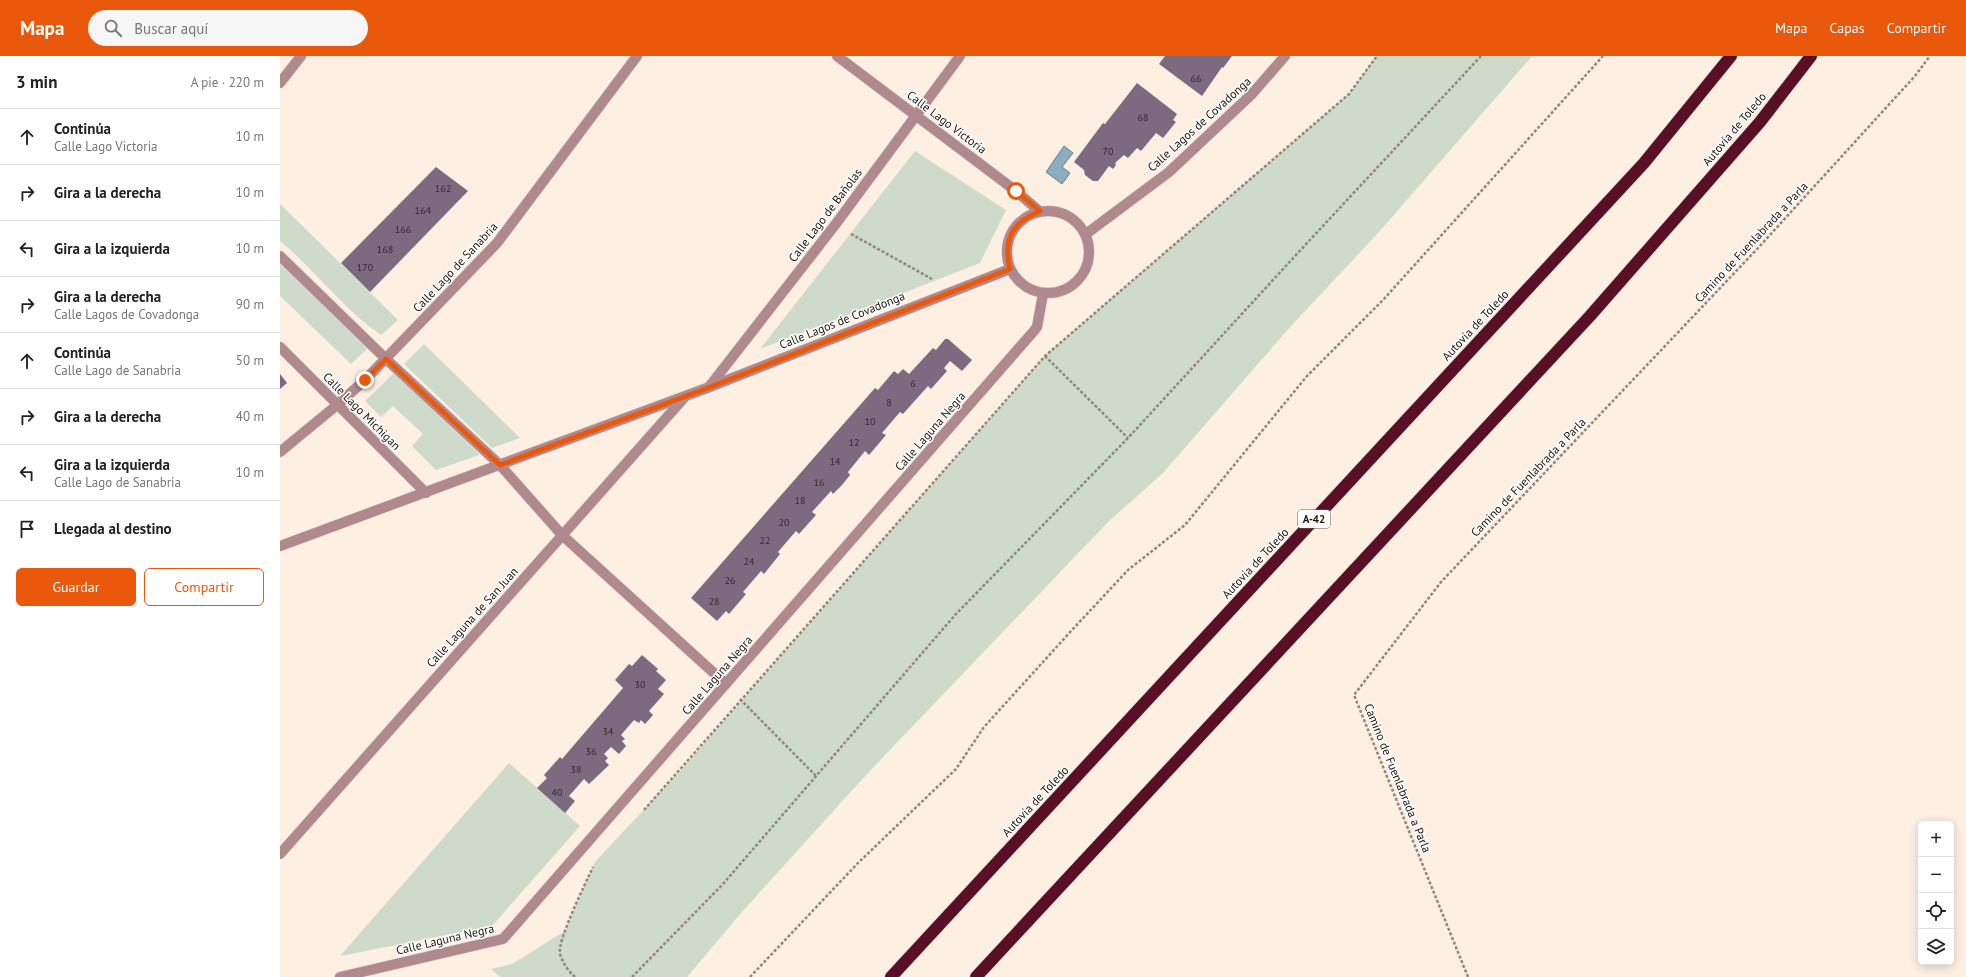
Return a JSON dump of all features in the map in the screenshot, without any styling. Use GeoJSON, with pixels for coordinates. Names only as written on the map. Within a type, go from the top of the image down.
{"type":"FeatureCollection","features":[{"type":"Feature","properties":{"kind":"highway","name":"Autovía de Toledo"},"geometry":{"type":"LineString","coordinates":[[891,977],[1644,163],[1731,56]]}},
{"type":"Feature","properties":{"kind":"highway","name":"Autovía de Toledo"},"geometry":{"type":"LineString","coordinates":[[976,977],[1590,316],[1760,122],[1812,56]]}},
{"type":"Feature","properties":{"kind":"street"},"geometry":{"type":"LineString","coordinates":[[280,83],[301,56]]}},
{"type":"Feature","properties":{"kind":"street","name":"Calle Lago de Sanabria"},"geometry":{"type":"LineString","coordinates":[[280,452],[337,405],[386,359],[496,243],[637,56]]}},
{"type":"Feature","properties":{"kind":"street","name":"Calle Lago Victoria"},"geometry":{"type":"LineString","coordinates":[[837,56],[1016,191],[1040,211]]}},
{"type":"Feature","properties":{"kind":"street","name":"Calle Lago de Bañolas"},"geometry":{"type":"LineString","coordinates":[[708,388],[917,116],[960,56]]}},
{"type":"Feature","properties":{"kind":"street","name":"Calle Lagos de Covadonga"},"geometry":{"type":"LineString","coordinates":[[1086,234],[1169,172],[1252,94],[1285,56]]}},
{"type":"Feature","properties":{"kind":"street"},"geometry":{"type":"LineString","coordinates":[[1052,210],[1066,214],[1078,222],[1086,234],[1090,256],[1086,270],[1078,282],[1058,293],[1043,294],[1029,290],[1018,281],[1010,269],[1006,254],[1008,240],[1015,227],[1026,217],[1040,211],[1052,210]]}},
{"type":"Feature","properties":{"kind":"street"},"geometry":{"type":"LineString","coordinates":[[280,256],[386,359],[500,465],[562,535],[726,684]]}},
{"type":"Feature","properties":{"kind":"street","name":"Calle Lagos de Covadonga"},"geometry":{"type":"LineString","coordinates":[[685,397],[952,290],[1010,269]]}},
{"type":"Feature","properties":{"kind":"street","name":"Calle Laguna Negra"},"geometry":{"type":"LineString","coordinates":[[340,977],[503,939],[1033,332],[1037,327],[1043,294]]}},
{"type":"Feature","properties":{"kind":"street","name":"Calle Lago Michigan"},"geometry":{"type":"LineString","coordinates":[[280,347],[426,493]]}},
{"type":"Feature","properties":{"kind":"street"},"geometry":{"type":"LineString","coordinates":[[280,546],[685,397]]}},
{"type":"Feature","properties":{"kind":"street","name":"Calle Laguna de San Juan"},"geometry":{"type":"LineString","coordinates":[[280,854],[685,397]]}},
{"type":"Feature","properties":{"kind":"path"},"geometry":{"type":"LineString","coordinates":[[642,811],[1045,356],[1349,94],[1377,56]]}},
{"type":"Feature","properties":{"kind":"path"},"geometry":{"type":"LineString","coordinates":[[632,977],[722,884],[955,615],[1128,438],[1295,256],[1482,56]]}},
{"type":"Feature","properties":{"kind":"path"},"geometry":{"type":"LineString","coordinates":[[750,977],[858,863],[956,769],[984,727],[1128,570],[1185,525],[1307,376],[1383,300],[1603,56]]}},
{"type":"Feature","properties":{"kind":"path","name":"Camino de Fuenlabrada a Parla"},"geometry":{"type":"LineString","coordinates":[[1468,977],[1354,695],[1441,582],[1759,247],[1915,76],[1930,56]]}},
{"type":"Feature","properties":{"kind":"path"},"geometry":{"type":"LineString","coordinates":[[835,224],[952,290]]}},
{"type":"Feature","properties":{"kind":"path"},"geometry":{"type":"LineString","coordinates":[[1045,356],[1128,438]]}},
{"type":"Feature","properties":{"kind":"path"},"geometry":{"type":"LineString","coordinates":[[726,684],[816,776]]}},
{"type":"Feature","properties":{"kind":"path"},"geometry":{"type":"LineString","coordinates":[[575,977],[568,970],[560,952],[565,931],[595,862]]}},
{"type":"Feature","properties":{"kind":"green space"},"geometry":{"type":"Polygon","coordinates":[[[1377,56],[1532,56],[1379,232],[1290,327],[1162,474],[1109,521],[866,775],[741,913],[687,977],[500,977],[491,969],[512,964],[565,931],[595,862],[679,772],[1045,356],[1349,94],[1377,56]]]}},
{"type":"Feature","properties":{"kind":"green space"},"geometry":{"type":"Polygon","coordinates":[[[915,151],[1006,210],[980,263],[760,349],[915,151]]]}},
{"type":"Feature","properties":{"kind":"green space"},"geometry":{"type":"Polygon","coordinates":[[[280,204],[398,320],[381,335],[354,313],[280,241],[280,204]]]}},
{"type":"Feature","properties":{"kind":"green space"},"geometry":{"type":"Polygon","coordinates":[[[280,264],[368,348],[351,364],[280,296],[280,264]]]}},
{"type":"Feature","properties":{"kind":"green space"},"geometry":{"type":"Polygon","coordinates":[[[424,344],[520,438],[492,448],[404,364],[424,344]]]}},
{"type":"Feature","properties":{"kind":"green space"},"geometry":{"type":"Polygon","coordinates":[[[394,373],[479,455],[436,470],[412,446],[423,434],[393,406],[381,417],[365,401],[394,373]]]}},
{"type":"Feature","properties":{"kind":"green space"},"geometry":{"type":"Polygon","coordinates":[[[509,763],[580,826],[492,926],[340,956],[509,763]]]}},
{"type":"Feature","properties":{"kind":"water"},"geometry":{"type":"Polygon","coordinates":[[[1064,146],[1073,153],[1062,167],[1070,173],[1062,184],[1046,172],[1064,146]]]}},
{"type":"Feature","properties":{"kind":"building"},"geometry":{"type":"Polygon","coordinates":[[[1165,56],[1232,56],[1223,68],[1222,67],[1202,96],[1159,64],[1165,56]]]}},
{"type":"Feature","properties":{"kind":"building"},"geometry":{"type":"Polygon","coordinates":[[[1137,83],[1177,114],[1173,120],[1176,122],[1163,138],[1156,133],[1141,151],[1137,148],[1128,158],[1124,155],[1115,163],[1116,165],[1113,169],[1109,166],[1098,181],[1093,181],[1085,175],[1084,170],[1074,162],[1103,123],[1105,124],[1137,83]]]}},
{"type":"Feature","properties":{"kind":"building"},"geometry":{"type":"Polygon","coordinates":[[[436,167],[468,191],[370,292],[341,263],[436,167]]]}},
{"type":"Feature","properties":{"kind":"building"},"geometry":{"type":"Polygon","coordinates":[[[945,339],[948,339],[972,360],[962,371],[950,361],[944,368],[947,371],[931,389],[928,386],[903,414],[900,412],[882,433],[886,435],[869,455],[865,451],[848,472],[850,475],[842,485],[833,494],[831,491],[812,512],[816,515],[799,534],[796,531],[778,552],[780,554],[764,574],[761,571],[743,592],[746,594],[729,614],[726,611],[717,621],[691,598],[875,388],[878,390],[894,371],[898,374],[903,369],[909,374],[933,348],[936,350],[945,339]]]}},
{"type":"Feature","properties":{"kind":"building"},"geometry":{"type":"Polygon","coordinates":[[[280,374],[287,383],[280,389],[280,374]]]}},
{"type":"Feature","properties":{"kind":"building"},"geometry":{"type":"Polygon","coordinates":[[[642,655],[658,669],[656,671],[666,680],[658,689],[664,694],[649,711],[653,715],[645,724],[641,720],[639,723],[634,720],[621,735],[625,739],[622,741],[626,746],[619,754],[611,747],[604,754],[608,758],[605,761],[609,765],[589,784],[584,779],[569,796],[575,801],[565,813],[537,788],[547,778],[544,775],[560,757],[562,759],[623,688],[615,680],[629,664],[632,666],[642,655]]]}},
{"type":"Feature","properties":{"kind":"route"},"geometry":{"type":"LineString","coordinates":[[365,380],[386,359],[500,465],[708,388],[952,290],[1010,269],[1006,254],[1008,240],[1015,227],[1026,217],[1040,211],[1016,191]]}}]}
